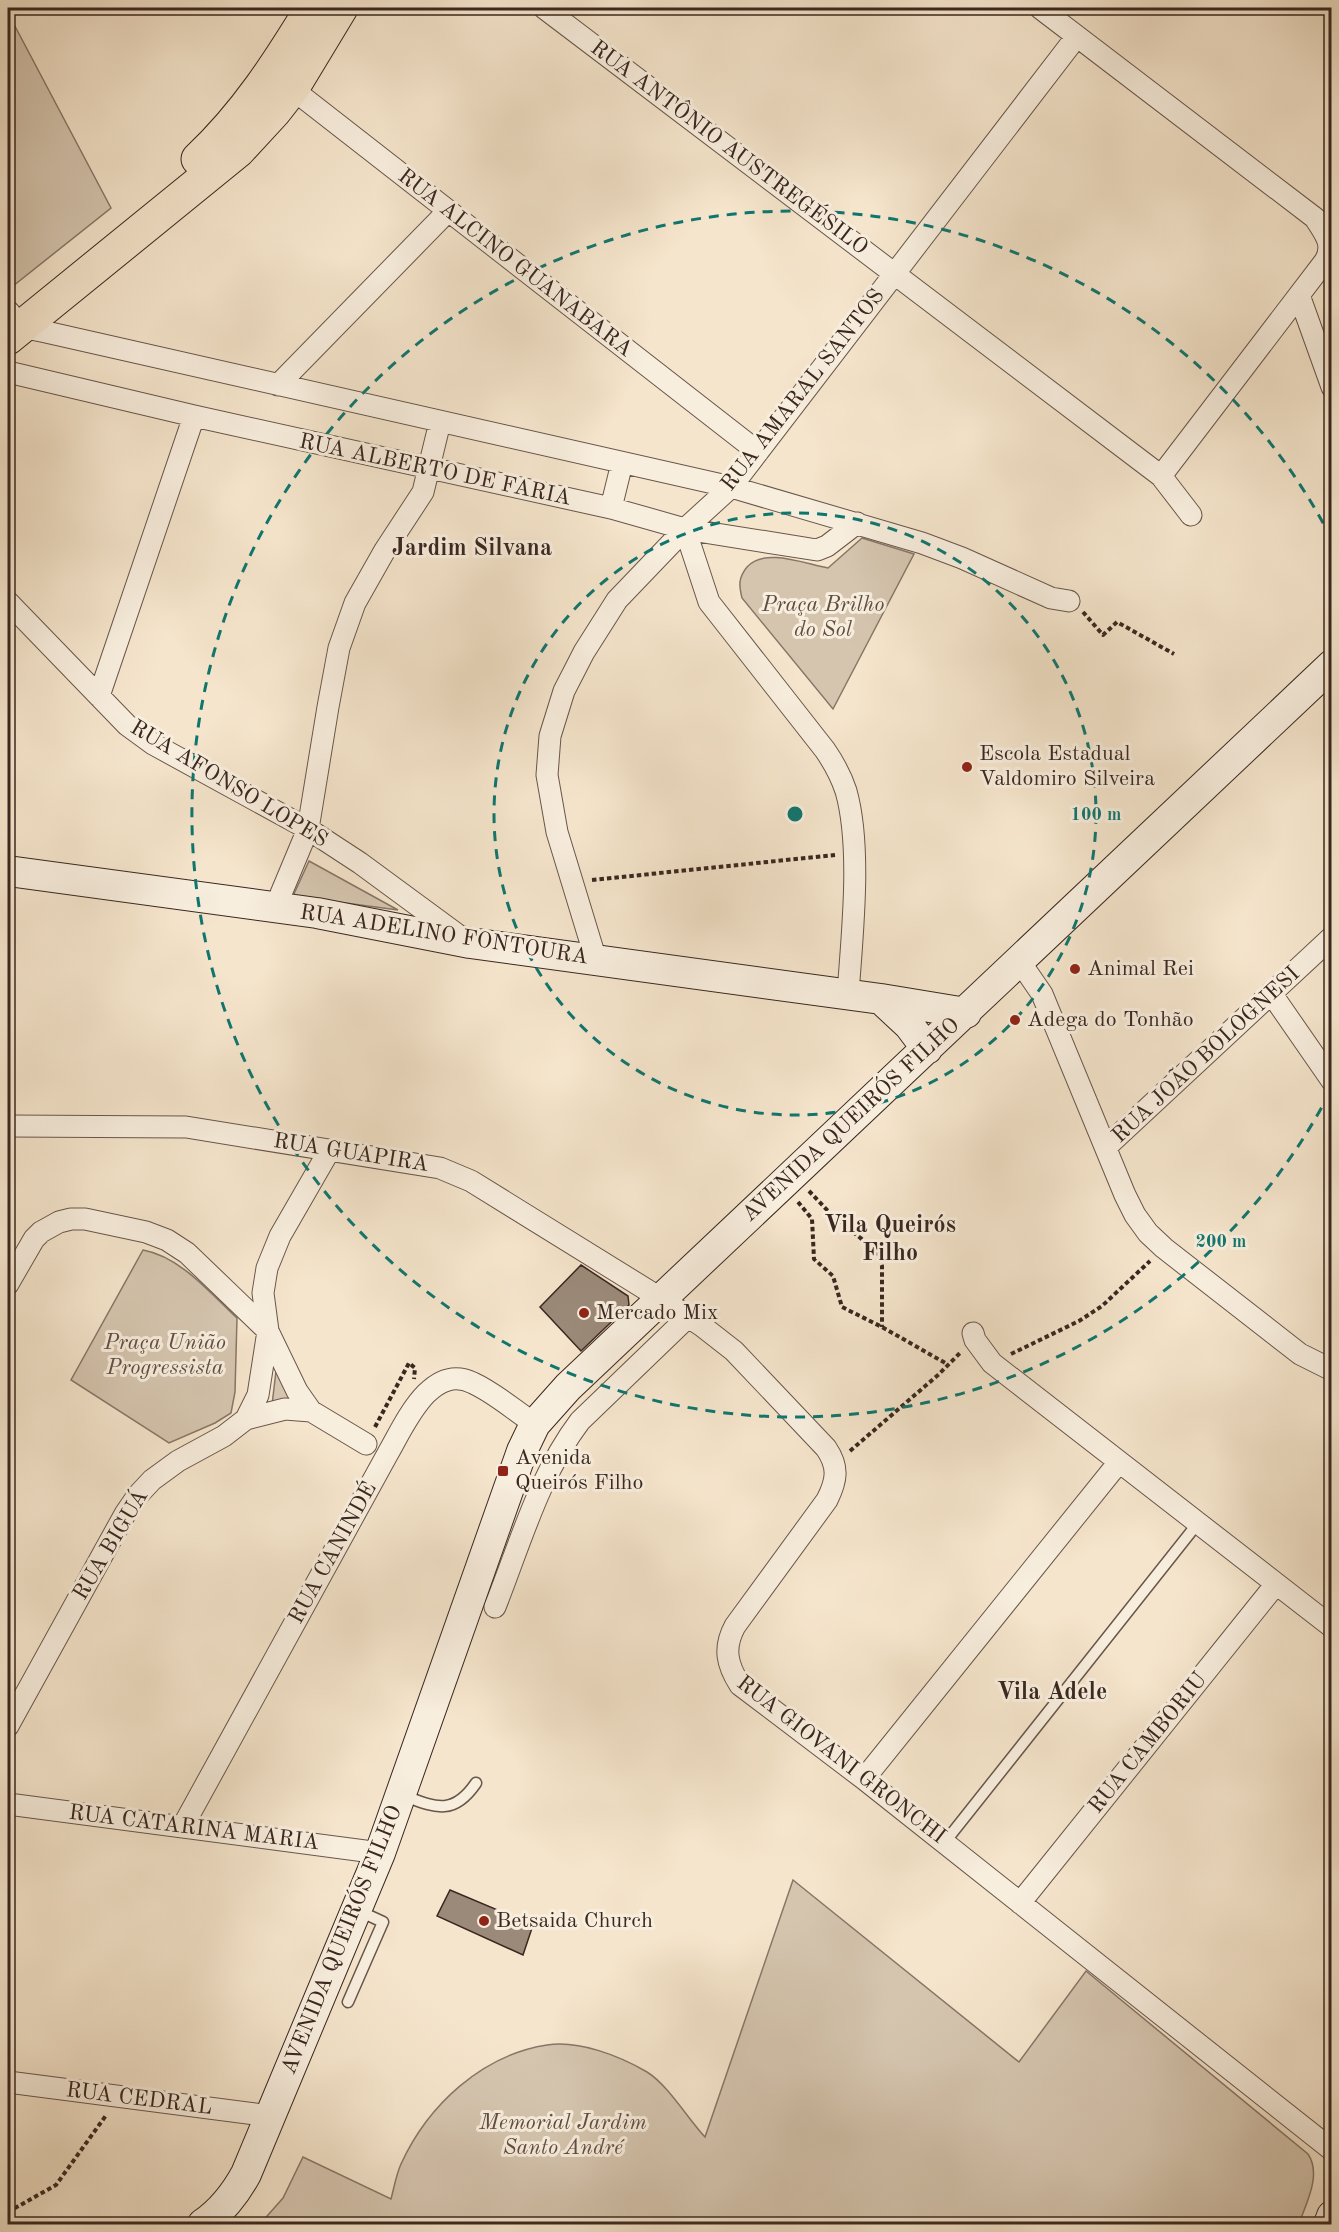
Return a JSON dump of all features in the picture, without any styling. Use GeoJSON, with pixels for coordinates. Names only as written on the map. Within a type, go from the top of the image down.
{"type":"FeatureCollection","features":[{"type":"Feature","properties":{"kind":"main road"},"geometry":{"type":"LineString","coordinates":[[282,81],[312,8]]}},
{"type":"Feature","properties":{"kind":"main road"},"geometry":{"type":"LineString","coordinates":[[11,322],[194,163],[234,123],[282,81],[341,8]]}},
{"type":"Feature","properties":{"kind":"main road","name":"AVENIDA QUEIRÓS FILHO"},"geometry":{"type":"LineString","coordinates":[[202,2224],[222,2208],[236,2192],[246,2174],[270,2116],[352,1954],[356,1910],[401,1795],[522,1451],[535,1424],[567,1387],[660,1298],[1020,962],[1332,665]]}},
{"type":"Feature","properties":{"kind":"main road","name":"RUA ADELINO FONTOURA"},"geometry":{"type":"LineString","coordinates":[[8,871],[317,913],[470,943],[966,1012]]}},
{"type":"Feature","properties":{"kind":"main road"},"geometry":{"type":"LineString","coordinates":[[881,999],[909,1025],[927,1049]]}},
{"type":"Feature","properties":{"kind":"main road"},"geometry":{"type":"LineString","coordinates":[[1329,2224],[1332,2216]]}},
{"type":"Feature","properties":{"kind":"street","name":"RUA ANTÔNIO AUSTREGÉSILO"},"geometry":{"type":"LineString","coordinates":[[544,8],[1161,476],[1191,515]]}},
{"type":"Feature","properties":{"kind":"street"},"geometry":{"type":"LineString","coordinates":[[1040,8],[1315,218],[1330,242],[1331,248],[1325,261],[1161,476]]}},
{"type":"Feature","properties":{"kind":"street","name":"RUA AMARAL SANTOS"},"geometry":{"type":"LineString","coordinates":[[596,960],[557,832],[548,775],[550,736],[564,691],[584,652],[617,600],[685,529],[731,487],[1077,36]]}},
{"type":"Feature","properties":{"kind":"street","name":"RUA ALCINO GUANABARA"},"geometry":{"type":"LineString","coordinates":[[282,81],[758,452]]}},
{"type":"Feature","properties":{"kind":"street"},"geometry":{"type":"LineString","coordinates":[[278,385],[448,211]]}},
{"type":"Feature","properties":{"kind":"street"},"geometry":{"type":"LineString","coordinates":[[1299,295],[1332,387]]}},
{"type":"Feature","properties":{"kind":"street","name":"RUA ALBERTO DE FARIA"},"geometry":{"type":"LineString","coordinates":[[11,322],[731,487],[922,543],[962,558],[1051,598],[1069,601]]}},
{"type":"Feature","properties":{"kind":"street","name":"RUA ALBERTO DE FARIA"},"geometry":{"type":"LineString","coordinates":[[8,372],[194,416],[611,508],[685,529],[817,550],[827,546],[857,524]]}},
{"type":"Feature","properties":{"kind":"street"},"geometry":{"type":"LineString","coordinates":[[99,696],[194,416]]}},
{"type":"Feature","properties":{"kind":"street"},"geometry":{"type":"LineString","coordinates":[[275,908],[308,829],[327,707],[339,648],[355,603],[385,550],[423,492],[440,422]]}},
{"type":"Feature","properties":{"kind":"street"},"geometry":{"type":"LineString","coordinates":[[611,508],[622,463]]}},
{"type":"Feature","properties":{"kind":"street"},"geometry":{"type":"LineString","coordinates":[[685,529],[709,602],[825,750],[837,769],[846,791],[851,813],[854,853],[848,994]]}},
{"type":"Feature","properties":{"kind":"street","name":"RUA AFONSO LOPES"},"geometry":{"type":"LineString","coordinates":[[8,602],[127,725],[153,744],[308,829],[360,863],[470,943]]}},
{"type":"Feature","properties":{"kind":"street","name":"RUA JOÃO BOLOGNESI"},"geometry":{"type":"LineString","coordinates":[[1106,1147],[1332,938]]}},
{"type":"Feature","properties":{"kind":"street"},"geometry":{"type":"LineString","coordinates":[[1020,962],[1042,994],[1125,1195],[1135,1215],[1148,1233],[1300,1354],[1332,1370]]}},
{"type":"Feature","properties":{"kind":"street"},"geometry":{"type":"LineString","coordinates":[[1271,993],[1332,1081]]}},
{"type":"Feature","properties":{"kind":"street","name":"RUA GUAPIRA"},"geometry":{"type":"LineString","coordinates":[[8,1126],[186,1127],[440,1168],[471,1181],[660,1298]]}},
{"type":"Feature","properties":{"kind":"street"},"geometry":{"type":"LineString","coordinates":[[310,1411],[297,1391],[268,1331],[263,1293],[267,1268],[280,1236],[330,1150]]}},
{"type":"Feature","properties":{"kind":"street"},"geometry":{"type":"LineString","coordinates":[[8,1284],[34,1239],[51,1226],[71,1219],[85,1219],[146,1232],[167,1240],[187,1253],[268,1331]]}},
{"type":"Feature","properties":{"kind":"street","name":"RUA GIOVANI GRONCHI"},"geometry":{"type":"LineString","coordinates":[[660,1298],[719,1338],[742,1359],[826,1448],[834,1460],[836,1472],[827,1500],[735,1626],[727,1648],[731,1672],[740,1685],[945,1842],[1332,2150]]}},
{"type":"Feature","properties":{"kind":"street"},"geometry":{"type":"LineString","coordinates":[[495,1607],[548,1473],[567,1438],[580,1421],[688,1316]]}},
{"type":"Feature","properties":{"kind":"street","name":"RUA BIGUÁ"},"geometry":{"type":"LineString","coordinates":[[8,1726],[125,1514],[138,1495],[152,1480],[178,1461],[224,1436],[246,1419],[258,1395],[268,1331]]}},
{"type":"Feature","properties":{"kind":"street"},"geometry":{"type":"LineString","coordinates":[[974,1337],[992,1364],[1332,1627]]}},
{"type":"Feature","properties":{"kind":"street","name":"RUA CANINDÉ"},"geometry":{"type":"LineString","coordinates":[[183,1826],[387,1455],[428,1392],[437,1383],[452,1378],[461,1378],[474,1383],[535,1424]]}},
{"type":"Feature","properties":{"kind":"street"},"geometry":{"type":"LineString","coordinates":[[246,1419],[285,1409],[310,1411],[366,1444]]}},
{"type":"Feature","properties":{"kind":"street"},"geometry":{"type":"LineString","coordinates":[[864,1779],[1119,1462]]}},
{"type":"Feature","properties":{"kind":"street","name":"RUA CAMBORIU"},"geometry":{"type":"LineString","coordinates":[[1020,1902],[1276,1584]]}},
{"type":"Feature","properties":{"kind":"street","name":"RUA CATARINA MARIA"},"geometry":{"type":"LineString","coordinates":[[8,1804],[380,1853]]}},
{"type":"Feature","properties":{"kind":"street","name":"RUA CEDRAL"},"geometry":{"type":"LineString","coordinates":[[8,2082],[270,2116]]}},
{"type":"Feature","properties":{"kind":"lane"},"geometry":{"type":"LineString","coordinates":[[945,1842],[1198,1523]]}},
{"type":"Feature","properties":{"kind":"lane"},"geometry":{"type":"LineString","coordinates":[[401,1795],[435,1807],[446,1808],[458,1803],[476,1783]]}},
{"type":"Feature","properties":{"kind":"lane"},"geometry":{"type":"LineString","coordinates":[[348,2002],[352,1954]]}},
{"type":"Feature","properties":{"kind":"path"},"geometry":{"type":"LineString","coordinates":[[1069,601],[1084,612],[1102,635],[1117,622],[1174,654]]}},
{"type":"Feature","properties":{"kind":"path"},"geometry":{"type":"LineString","coordinates":[[571,882],[854,853]]}},
{"type":"Feature","properties":{"kind":"path"},"geometry":{"type":"LineString","coordinates":[[787,1179],[875,1250],[882,1266],[882,1327]]}},
{"type":"Feature","properties":{"kind":"path"},"geometry":{"type":"LineString","coordinates":[[787,1179],[813,1219],[814,1259],[832,1276],[842,1307],[947,1364]]}},
{"type":"Feature","properties":{"kind":"path"},"geometry":{"type":"LineString","coordinates":[[992,1364],[1079,1321],[1102,1306],[1164,1248]]}},
{"type":"Feature","properties":{"kind":"path"},"geometry":{"type":"LineString","coordinates":[[850,1451],[938,1375],[974,1337]]}},
{"type":"Feature","properties":{"kind":"path"},"geometry":{"type":"LineString","coordinates":[[8,2212],[56,2186],[120,2096]]}},
{"type":"Feature","properties":{"kind":"green space"},"geometry":{"type":"Polygon","coordinates":[[[8,13],[111,208],[8,290],[8,13]]]}},
{"type":"Feature","properties":{"kind":"green space","name":"Praça Brilho do Sol"},"geometry":{"type":"Polygon","coordinates":[[[862,538],[914,554],[833,709],[742,598],[740,582],[747,567],[764,558],[786,558],[828,568],[862,538]]]}},
{"type":"Feature","properties":{"kind":"green space"},"geometry":{"type":"Polygon","coordinates":[[[309,861],[398,910],[293,896],[309,861]]]}},
{"type":"Feature","properties":{"kind":"green space","name":"Praça União Progressista"},"geometry":{"type":"Polygon","coordinates":[[[143,1250],[170,1260],[182,1268],[237,1318],[235,1392],[231,1413],[215,1423],[169,1443],[71,1380],[143,1250]]]}},
{"type":"Feature","properties":{"kind":"green space"},"geometry":{"type":"Polygon","coordinates":[[[276,1371],[295,1404],[272,1405],[276,1371]]]}},
{"type":"Feature","properties":{"kind":"green space","name":"Memorial Jardim Santo André"},"geometry":{"type":"Polygon","coordinates":[[[793,1880],[1019,2062],[1086,1971],[1308,2154],[1312,2162],[1313,2180],[1299,2224],[260,2224],[283,2198],[303,2157],[391,2199],[399,2168],[412,2142],[442,2103],[479,2071],[523,2051],[547,2045],[586,2047],[624,2060],[647,2072],[670,2094],[705,2137],[793,1880]]]}},
{"type":"Feature","properties":{"kind":"building","name":"Mercado Mix"},"geometry":{"type":"Polygon","coordinates":[[[581,1265],[628,1296],[629,1305],[581,1351],[540,1307],[581,1265]]]}},
{"type":"Feature","properties":{"kind":"building","name":"Betsaida Church"},"geometry":{"type":"Polygon","coordinates":[[[450,1890],[533,1925],[523,1955],[437,1916],[450,1890]]]}},
{"type":"Feature","properties":{"kind":"place","name":"Escola Estadual Valdomiro Silveira"},"geometry":{"type":"Point","coordinates":[967,767]}},
{"type":"Feature","properties":{"kind":"place","name":"Animal Rei"},"geometry":{"type":"Point","coordinates":[1075,969]}},
{"type":"Feature","properties":{"kind":"place","name":"Adega do Tonhão"},"geometry":{"type":"Point","coordinates":[1015,1020]}},
{"type":"Feature","properties":{"kind":"place","name":"Mercado Mix"},"geometry":{"type":"Point","coordinates":[584,1313]}},
{"type":"Feature","properties":{"kind":"place","name":"Avenida Queirós Filho"},"geometry":{"type":"Point","coordinates":[503,1471]}},
{"type":"Feature","properties":{"kind":"place","name":"Betsaida Church"},"geometry":{"type":"Point","coordinates":[484,1921]}},
{"type":"Feature","properties":{"kind":"district","name":"Jardim Silvana"},"geometry":{"type":"Point","coordinates":[472,549]}},
{"type":"Feature","properties":{"kind":"district","name":"Vila Queirós Filho"},"geometry":{"type":"Point","coordinates":[890,1240]}},
{"type":"Feature","properties":{"kind":"district","name":"Vila Adele"},"geometry":{"type":"Point","coordinates":[1052,1693]}}]}
